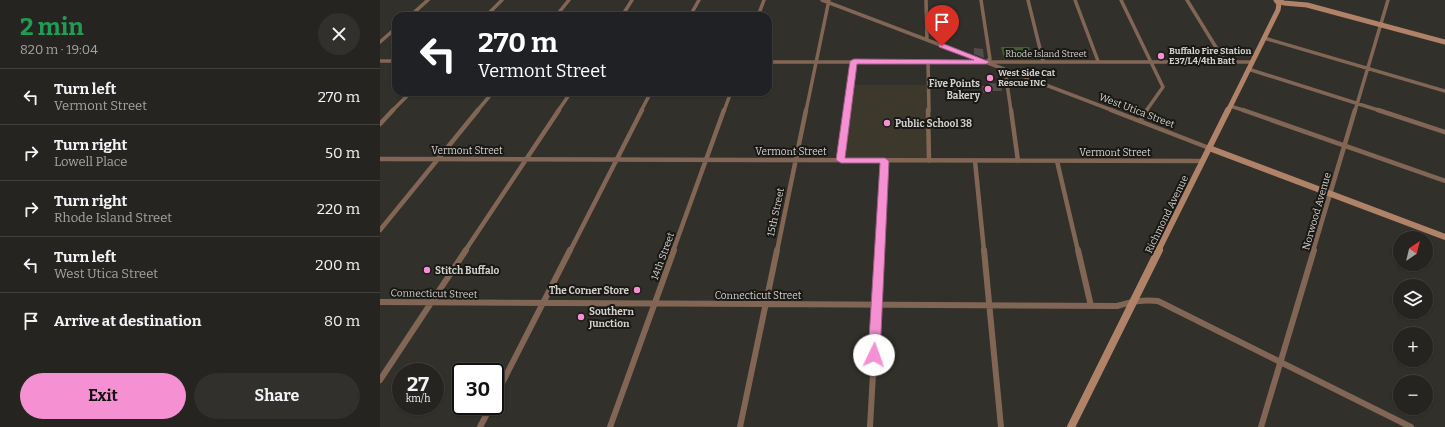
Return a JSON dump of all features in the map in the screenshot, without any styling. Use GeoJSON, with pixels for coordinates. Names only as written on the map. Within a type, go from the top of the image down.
{"type":"FeatureCollection","features":[{"type":"Feature","properties":{"kind":"street"},"geometry":{"type":"LineString","coordinates":[[414,12],[428,0]]}},
{"type":"Feature","properties":{"kind":"street"},"geometry":{"type":"LineString","coordinates":[[490,12],[502,0]]}},
{"type":"Feature","properties":{"kind":"street"},"geometry":{"type":"LineString","coordinates":[[559,12],[569,0]]}},
{"type":"Feature","properties":{"kind":"street"},"geometry":{"type":"LineString","coordinates":[[624,12],[632,0]]}},
{"type":"Feature","properties":{"kind":"street"},"geometry":{"type":"LineString","coordinates":[[692,12],[699,0]]}},
{"type":"Feature","properties":{"kind":"street"},"geometry":{"type":"LineString","coordinates":[[760,12],[764,0]]}},
{"type":"Feature","properties":{"kind":"street","name":"West Utica Street"},"geometry":{"type":"LineString","coordinates":[[822,0],[829,1],[1445,238]]}},
{"type":"Feature","properties":{"kind":"street"},"geometry":{"type":"LineString","coordinates":[[926,0],[928,40]]}},
{"type":"Feature","properties":{"kind":"street"},"geometry":{"type":"LineString","coordinates":[[981,0],[990,59],[986,62]]}},
{"type":"Feature","properties":{"kind":"street"},"geometry":{"type":"LineString","coordinates":[[1028,0],[1043,61]]}},
{"type":"Feature","properties":{"kind":"street"},"geometry":{"type":"LineString","coordinates":[[1075,0],[1098,61]]}},
{"type":"Feature","properties":{"kind":"street"},"geometry":{"type":"LineString","coordinates":[[1121,0],[1163,87],[1140,121]]}},
{"type":"Feature","properties":{"kind":"street"},"geometry":{"type":"LineString","coordinates":[[1187,0],[1225,62]]}},
{"type":"Feature","properties":{"kind":"street"},"geometry":{"type":"LineString","coordinates":[[1276,0],[1292,1],[1445,42]]}},
{"type":"Feature","properties":{"kind":"street"},"geometry":{"type":"LineString","coordinates":[[1276,0],[1279,4],[1278,10]]}},
{"type":"Feature","properties":{"kind":"street","name":"Norwood Avenue"},"geometry":{"type":"LineString","coordinates":[[1261,427],[1388,0]]}},
{"type":"Feature","properties":{"kind":"street","name":"15th Street"},"geometry":{"type":"LineString","coordinates":[[740,427],[829,1]]}},
{"type":"Feature","properties":{"kind":"street","name":"Richmond Avenue"},"geometry":{"type":"LineString","coordinates":[[1071,427],[1278,10],[1292,1]]}},
{"type":"Feature","properties":{"kind":"street"},"geometry":{"type":"LineString","coordinates":[[380,42],[392,32]]}},
{"type":"Feature","properties":{"kind":"street"},"geometry":{"type":"LineString","coordinates":[[1264,38],[1445,92]]}},
{"type":"Feature","properties":{"kind":"street"},"geometry":{"type":"LineString","coordinates":[[380,61],[392,61]]}},
{"type":"Feature","properties":{"kind":"street"},"geometry":{"type":"LineString","coordinates":[[841,160],[854,61]]}},
{"type":"Feature","properties":{"kind":"street"},"geometry":{"type":"LineString","coordinates":[[928,61],[930,161]]}},
{"type":"Feature","properties":{"kind":"street","name":"Rhode Island Street"},"geometry":{"type":"LineString","coordinates":[[772,62],[1252,62]]}},
{"type":"Feature","properties":{"kind":"street"},"geometry":{"type":"LineString","coordinates":[[1248,69],[1445,132]]}},
{"type":"Feature","properties":{"kind":"street"},"geometry":{"type":"LineString","coordinates":[[1005,70],[1018,161]]}},
{"type":"Feature","properties":{"kind":"street"},"geometry":{"type":"LineString","coordinates":[[380,124],[407,96]]}},
{"type":"Feature","properties":{"kind":"street"},"geometry":{"type":"LineString","coordinates":[[380,230],[490,96]]}},
{"type":"Feature","properties":{"kind":"street"},"geometry":{"type":"LineString","coordinates":[[380,380],[568,96]]}},
{"type":"Feature","properties":{"kind":"street"},"geometry":{"type":"LineString","coordinates":[[504,380],[649,96]]}},
{"type":"Feature","properties":{"kind":"street","name":"14th Street"},"geometry":{"type":"LineString","coordinates":[[610,427],[730,96]]}},
{"type":"Feature","properties":{"kind":"street"},"geometry":{"type":"LineString","coordinates":[[1230,106],[1445,181]]}},
{"type":"Feature","properties":{"kind":"street","name":"Vermont Street"},"geometry":{"type":"LineString","coordinates":[[380,159],[1202,162]]}},
{"type":"Feature","properties":{"kind":"street"},"geometry":{"type":"LineString","coordinates":[[870,427],[885,161]]}},
{"type":"Feature","properties":{"kind":"street"},"geometry":{"type":"LineString","coordinates":[[975,161],[1001,427]]}},
{"type":"Feature","properties":{"kind":"street"},"geometry":{"type":"LineString","coordinates":[[1057,161],[1091,306]]}},
{"type":"Feature","properties":{"kind":"street","name":"Connecticut Street"},"geometry":{"type":"LineString","coordinates":[[380,302],[1117,306],[1134,300],[1148,299],[1158,301],[1411,427]]}},
{"type":"Feature","properties":{"kind":"street"},"geometry":{"type":"LineString","coordinates":[[480,427],[486,415]]}},
{"type":"Feature","properties":{"kind":"shaded area","name":"Public School 38"},"geometry":{"type":"Polygon","coordinates":[[[851,85],[928,85],[929,161],[841,160],[851,85]]]}},
{"type":"Feature","properties":{"kind":"green space"},"geometry":{"type":"Polygon","coordinates":[[[1001,47],[1029,47],[1033,59],[1004,59],[1001,47]]]}},
{"type":"Feature","properties":{"kind":"building"},"geometry":{"type":"Polygon","coordinates":[[[974,48],[983,49],[984,58],[974,54],[974,48]]]}},
{"type":"Feature","properties":{"kind":"building"},"geometry":{"type":"Polygon","coordinates":[[[989,83],[1001,84],[1002,91],[983,93],[982,86],[989,86],[989,83]]]}},
{"type":"Feature","properties":{"kind":"place","name":"Buffalo Fire Station E37/L4/4th Batt"},"geometry":{"type":"Point","coordinates":[1161,56]}},
{"type":"Feature","properties":{"kind":"place","name":"West Side Cat Rescue INC"},"geometry":{"type":"Point","coordinates":[990,78]}},
{"type":"Feature","properties":{"kind":"place","name":"Five Points Bakery"},"geometry":{"type":"Point","coordinates":[988,89]}},
{"type":"Feature","properties":{"kind":"place","name":"Public School 38"},"geometry":{"type":"Point","coordinates":[887,123]}},
{"type":"Feature","properties":{"kind":"place","name":"Stitch Buffalo"},"geometry":{"type":"Point","coordinates":[427,270]}},
{"type":"Feature","properties":{"kind":"place","name":"The Corner Store"},"geometry":{"type":"Point","coordinates":[637,290]}},
{"type":"Feature","properties":{"kind":"place","name":"Southern Junction"},"geometry":{"type":"Point","coordinates":[581,317]}},
{"type":"Feature","properties":{"kind":"route"},"geometry":{"type":"LineString","coordinates":[[874,355],[885,161],[841,160],[854,61],[986,62],[942,46]]}}]}
